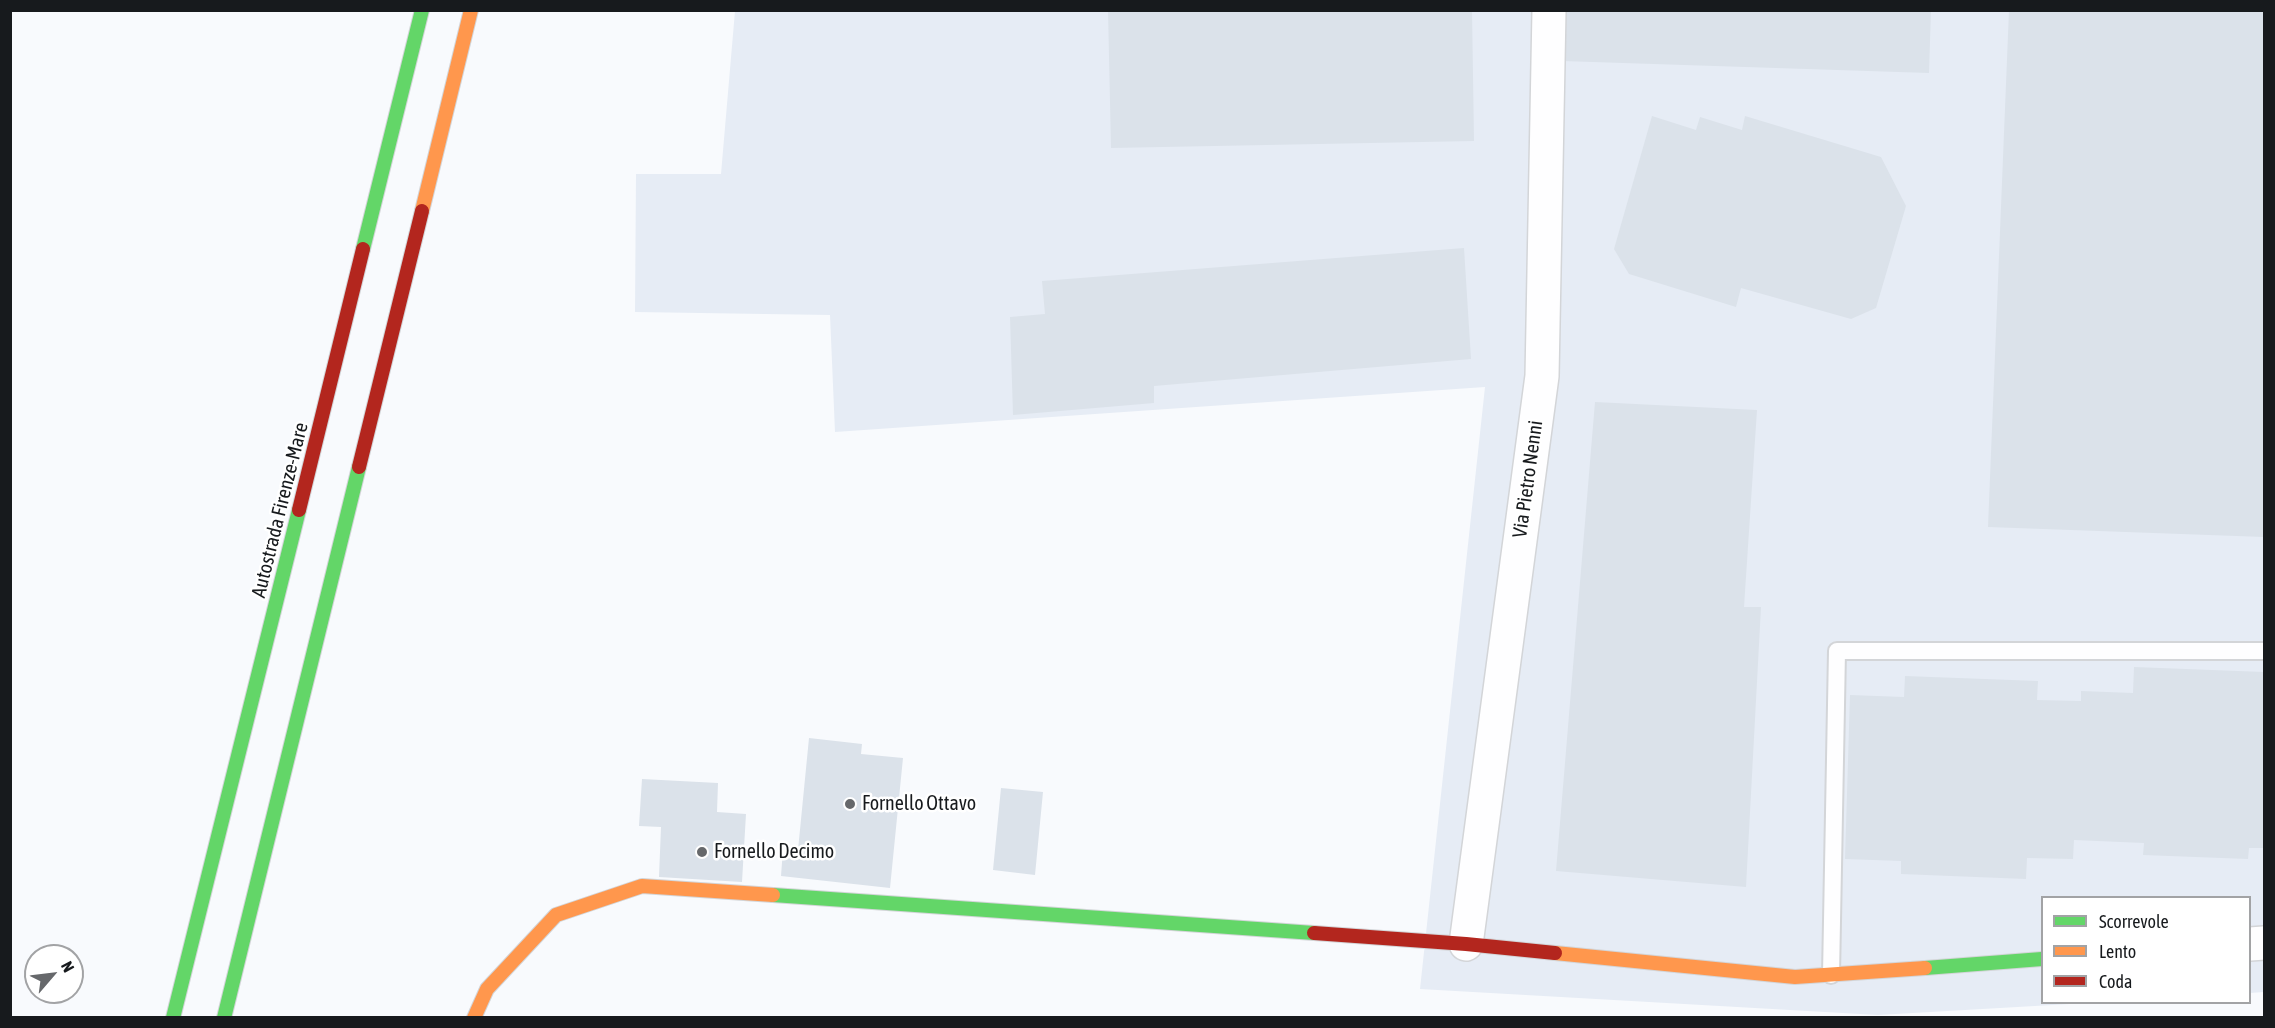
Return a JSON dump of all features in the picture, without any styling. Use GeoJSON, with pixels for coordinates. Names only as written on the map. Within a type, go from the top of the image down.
{"type":"FeatureCollection","features":[{"type":"Feature","properties":{"kind":"main road","name":"Autostrada Firenze-Mare"},"geometry":{"type":"LineString","coordinates":[[173,1017],[422,10]]}},
{"type":"Feature","properties":{"kind":"main road"},"geometry":{"type":"LineString","coordinates":[[224,1017],[471,10]]}},
{"type":"Feature","properties":{"kind":"main road"},"geometry":{"type":"LineString","coordinates":[[474,1017],[487,989],[556,915],[642,886],[1466,944],[1795,977],[2041,959]]}},
{"type":"Feature","properties":{"kind":"street","name":"Via Pietro Nenni"},"geometry":{"type":"LineString","coordinates":[[1466,944],[1542,376],[1549,10]]}},
{"type":"Feature","properties":{"kind":"lane"},"geometry":{"type":"LineString","coordinates":[[1831,975],[1837,651],[2265,651]]}},
{"type":"Feature","properties":{"kind":"shaded area"},"geometry":{"type":"Polygon","coordinates":[[[735,11],[2264,11],[2264,992],[2251,993],[2251,896],[2041,896],[2041,1004],[2070,1004],[1878,1015],[1420,989],[1485,387],[835,432],[830,315],[635,312],[636,174],[721,174],[735,11]]]}},
{"type":"Feature","properties":{"kind":"building"},"geometry":{"type":"Polygon","coordinates":[[[1108,10],[1472,10],[1474,141],[1111,148],[1108,10]]]}},
{"type":"Feature","properties":{"kind":"building"},"geometry":{"type":"Polygon","coordinates":[[[1563,10],[1931,10],[1929,73],[1562,61],[1563,10]]]}},
{"type":"Feature","properties":{"kind":"building"},"geometry":{"type":"Polygon","coordinates":[[[2009,10],[2264,10],[2264,537],[1988,527],[2009,10]]]}},
{"type":"Feature","properties":{"kind":"building"},"geometry":{"type":"Polygon","coordinates":[[[1652,116],[1696,130],[1700,117],[1742,130],[1745,116],[1881,157],[1906,206],[1876,308],[1851,319],[1741,288],[1736,307],[1629,274],[1614,249],[1652,116]]]}},
{"type":"Feature","properties":{"kind":"building"},"geometry":{"type":"Polygon","coordinates":[[[1464,248],[1471,359],[1154,386],[1154,403],[1013,415],[1010,317],[1045,314],[1042,281],[1464,248]]]}},
{"type":"Feature","properties":{"kind":"building"},"geometry":{"type":"Polygon","coordinates":[[[1595,402],[1757,410],[1744,607],[1761,607],[1746,887],[1556,871],[1595,402]]]}},
{"type":"Feature","properties":{"kind":"building"},"geometry":{"type":"Polygon","coordinates":[[[2134,667],[2264,672],[2264,848],[2249,848],[2248,859],[2143,855],[2144,843],[2074,840],[2073,859],[2027,858],[2026,879],[1901,874],[1901,861],[1845,859],[1850,695],[1904,697],[1905,676],[2038,681],[2037,700],[2081,701],[2081,691],[2133,693],[2134,667]]]}},
{"type":"Feature","properties":{"kind":"building","name":"Fornello Ottavo"},"geometry":{"type":"Polygon","coordinates":[[[809,738],[862,744],[861,754],[903,758],[890,888],[781,876],[783,849],[798,850],[809,738]]]}},
{"type":"Feature","properties":{"kind":"building","name":"Fornello Decimo"},"geometry":{"type":"Polygon","coordinates":[[[642,779],[718,783],[717,812],[746,814],[742,882],[659,877],[661,827],[639,826],[642,779]]]}},
{"type":"Feature","properties":{"kind":"building"},"geometry":{"type":"Polygon","coordinates":[[[1001,788],[1043,792],[1035,875],[993,870],[1001,788]]]}},
{"type":"Feature","properties":{"kind":"traffic: fast"},"geometry":{"type":"LineString","coordinates":[[363,249],[422,10]]}},
{"type":"Feature","properties":{"kind":"traffic: fast"},"geometry":{"type":"LineString","coordinates":[[224,1018],[359,467]]}},
{"type":"Feature","properties":{"kind":"traffic: fast"},"geometry":{"type":"LineString","coordinates":[[173,1018],[299,510]]}},
{"type":"Feature","properties":{"kind":"traffic: fast"},"geometry":{"type":"LineString","coordinates":[[773,895],[1314,933]]}},
{"type":"Feature","properties":{"kind":"traffic: fast"},"geometry":{"type":"LineString","coordinates":[[1925,968],[2041,959]]}},
{"type":"Feature","properties":{"kind":"traffic: slow"},"geometry":{"type":"LineString","coordinates":[[422,211],[471,10]]}},
{"type":"Feature","properties":{"kind":"traffic: slow"},"geometry":{"type":"LineString","coordinates":[[474,1018],[487,989],[556,915],[642,886],[773,895]]}},
{"type":"Feature","properties":{"kind":"traffic: slow"},"geometry":{"type":"LineString","coordinates":[[1555,953],[1795,977],[1925,968]]}},
{"type":"Feature","properties":{"kind":"traffic: jam"},"geometry":{"type":"LineString","coordinates":[[359,467],[422,211]]}},
{"type":"Feature","properties":{"kind":"traffic: jam"},"geometry":{"type":"LineString","coordinates":[[299,510],[363,249]]}},
{"type":"Feature","properties":{"kind":"traffic: jam"},"geometry":{"type":"LineString","coordinates":[[1314,933],[1555,953]]}},
{"type":"Feature","properties":{"kind":"place","name":"Fornello Ottavo"},"geometry":{"type":"Point","coordinates":[850,804]}},
{"type":"Feature","properties":{"kind":"place","name":"Fornello Decimo"},"geometry":{"type":"Point","coordinates":[702,852]}}]}
